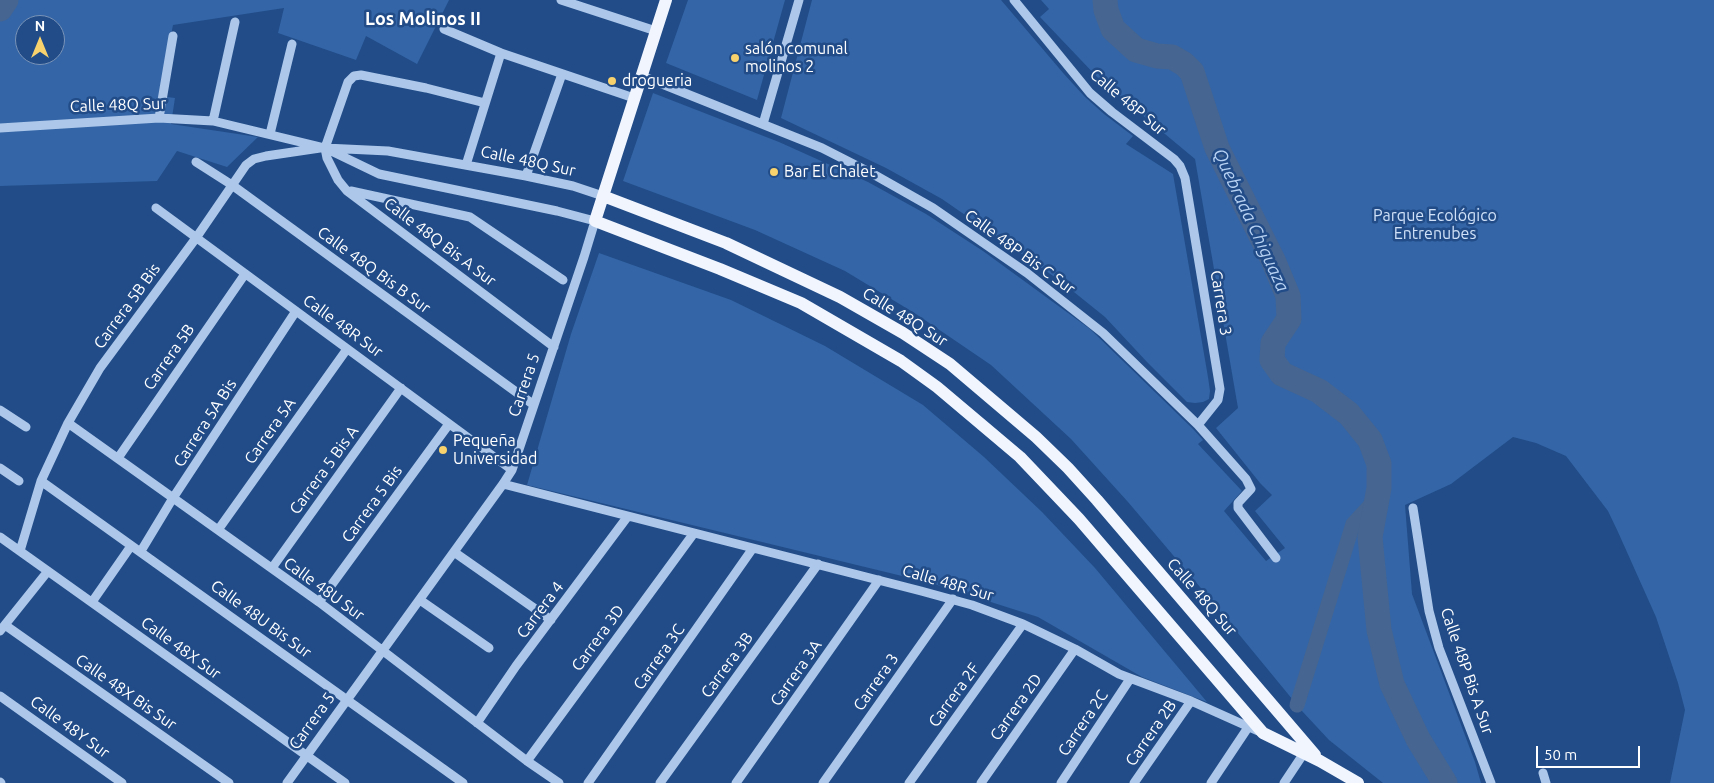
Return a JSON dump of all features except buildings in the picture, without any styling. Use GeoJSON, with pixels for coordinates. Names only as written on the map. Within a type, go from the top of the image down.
{"type":"FeatureCollection","features":[{"type":"Feature","properties":{"kind":"main road","name":"Carrera 5"},"geometry":{"type":"LineString","coordinates":[[595,221],[666,0]]}},
{"type":"Feature","properties":{"kind":"main road","name":"Calle 48Q Sur"},"geometry":{"type":"LineString","coordinates":[[603,196],[726,243],[791,273],[875,316],[950,364],[1036,437],[1068,468],[1320,761]]}},
{"type":"Feature","properties":{"kind":"main road","name":"Calle 48Q Sur"},"geometry":{"type":"LineString","coordinates":[[595,221],[720,269],[801,303],[901,361],[937,387],[1020,457],[1073,513],[1263,733]]}},
{"type":"Feature","properties":{"kind":"main road","name":"Calle 48R Sur"},"geometry":{"type":"LineString","coordinates":[[1263,733],[1320,761],[1358,783]]}},
{"type":"Feature","properties":{"kind":"street"},"geometry":{"type":"LineString","coordinates":[[561,0],[656,31]]}},
{"type":"Feature","properties":{"kind":"street"},"geometry":{"type":"LineString","coordinates":[[763,124],[800,0]]}},
{"type":"Feature","properties":{"kind":"street","name":"Calle 48P Sur"},"geometry":{"type":"LineString","coordinates":[[1014,0],[1090,93],[1174,160],[1180,166],[1185,178]]}},
{"type":"Feature","properties":{"kind":"street"},"geometry":{"type":"LineString","coordinates":[[213,121],[235,22]]}},
{"type":"Feature","properties":{"kind":"street"},"geometry":{"type":"LineString","coordinates":[[444,29],[501,53],[634,98]]}},
{"type":"Feature","properties":{"kind":"street"},"geometry":{"type":"LineString","coordinates":[[159,118],[173,36]]}},
{"type":"Feature","properties":{"kind":"street"},"geometry":{"type":"LineString","coordinates":[[270,134],[292,44]]}},
{"type":"Feature","properties":{"kind":"street"},"geometry":{"type":"LineString","coordinates":[[466,166],[501,53]]}},
{"type":"Feature","properties":{"kind":"street"},"geometry":{"type":"LineString","coordinates":[[526,176],[562,74]]}},
{"type":"Feature","properties":{"kind":"street"},"geometry":{"type":"LineString","coordinates":[[325,148],[348,82],[354,76],[361,75],[485,103]]}},
{"type":"Feature","properties":{"kind":"street","name":"Calle 48P Bis C Sur"},"geometry":{"type":"LineString","coordinates":[[642,76],[822,148],[873,174],[934,208],[1027,273],[1089,322],[1150,378],[1198,426],[1246,479],[1251,487],[1250,492],[1238,503],[1238,508],[1276,558]]}},
{"type":"Feature","properties":{"kind":"street","name":"Calle 48Q Sur"},"geometry":{"type":"LineString","coordinates":[[0,128],[159,118],[213,121],[325,148],[379,174],[548,209],[595,221]]}},
{"type":"Feature","properties":{"kind":"street","name":"Calle 48Q Sur"},"geometry":{"type":"LineString","coordinates":[[325,148],[388,151],[526,176],[573,186],[603,196]]}},
{"type":"Feature","properties":{"kind":"street","name":"Carrera 5B Bis"},"geometry":{"type":"LineString","coordinates":[[20,550],[42,481],[68,423],[100,368],[196,238],[246,165],[254,160],[277,154],[325,148]]}},
{"type":"Feature","properties":{"kind":"street","name":"Calle 48Q Bis A Sur"},"geometry":{"type":"LineString","coordinates":[[325,148],[331,168],[347,190],[554,347]]}},
{"type":"Feature","properties":{"kind":"street","name":"Calle 48Q Bis B Sur"},"geometry":{"type":"LineString","coordinates":[[196,162],[232,185],[534,405]]}},
{"type":"Feature","properties":{"kind":"street","name":"Carrera 3"},"geometry":{"type":"LineString","coordinates":[[1185,178],[1220,389],[1218,400],[1198,426]]}},
{"type":"Feature","properties":{"kind":"street"},"geometry":{"type":"LineString","coordinates":[[347,190],[470,217],[563,280]]}},
{"type":"Feature","properties":{"kind":"street","name":"Calle 48R Sur"},"geometry":{"type":"LineString","coordinates":[[156,208],[512,470]]}},
{"type":"Feature","properties":{"kind":"street","name":"Carrera 5"},"geometry":{"type":"LineString","coordinates":[[287,783],[512,470],[595,221]]}},
{"type":"Feature","properties":{"kind":"street","name":"Carrera 5B"},"geometry":{"type":"LineString","coordinates":[[118,458],[245,274]]}},
{"type":"Feature","properties":{"kind":"street","name":"Carrera 5A Bis"},"geometry":{"type":"LineString","coordinates":[[141,552],[296,311]]}},
{"type":"Feature","properties":{"kind":"street","name":"Carrera 5A"},"geometry":{"type":"LineString","coordinates":[[218,530],[347,349]]}},
{"type":"Feature","properties":{"kind":"street","name":"Carrera 5 Bis A"},"geometry":{"type":"LineString","coordinates":[[272,568],[401,388]]}},
{"type":"Feature","properties":{"kind":"street"},"geometry":{"type":"LineString","coordinates":[[0,410],[26,427]]}},
{"type":"Feature","properties":{"kind":"street","name":"Calle 48U Sur"},"geometry":{"type":"LineString","coordinates":[[68,423],[319,602],[527,761],[559,783]]}},
{"type":"Feature","properties":{"kind":"street","name":"Carrera 5 Bis"},"geometry":{"type":"LineString","coordinates":[[319,602],[449,424]]}},
{"type":"Feature","properties":{"kind":"street"},"geometry":{"type":"LineString","coordinates":[[0,468],[19,481]]}},
{"type":"Feature","properties":{"kind":"street","name":"Calle 48U Bis Sur"},"geometry":{"type":"LineString","coordinates":[[42,481],[463,783]]}},
{"type":"Feature","properties":{"kind":"street","name":"Calle 48R Sur"},"geometry":{"type":"LineString","coordinates":[[503,484],[953,599],[1023,624],[1075,649],[1130,679],[1191,701],[1263,733]]}},
{"type":"Feature","properties":{"kind":"street","name":"Calle 48P Bis A Sur"},"geometry":{"type":"LineString","coordinates":[[1413,508],[1429,611],[1439,648],[1491,783]]}},
{"type":"Feature","properties":{"kind":"street","name":"Carrera 4"},"geometry":{"type":"LineString","coordinates":[[477,723],[516,666],[628,516]]}},
{"type":"Feature","properties":{"kind":"street","name":"Carrera 3D"},"geometry":{"type":"LineString","coordinates":[[527,761],[694,533]]}},
{"type":"Feature","properties":{"kind":"street","name":"Calle 48X Sur"},"geometry":{"type":"LineString","coordinates":[[0,536],[345,783]]}},
{"type":"Feature","properties":{"kind":"street"},"geometry":{"type":"LineString","coordinates":[[92,602],[131,546]]}},
{"type":"Feature","properties":{"kind":"street","name":"Carrera 3C"},"geometry":{"type":"LineString","coordinates":[[588,783],[754,548]]}},
{"type":"Feature","properties":{"kind":"street"},"geometry":{"type":"LineString","coordinates":[[454,552],[551,620]]}},
{"type":"Feature","properties":{"kind":"street","name":"Carrera 3B"},"geometry":{"type":"LineString","coordinates":[[660,783],[818,564]]}},
{"type":"Feature","properties":{"kind":"street"},"geometry":{"type":"LineString","coordinates":[[2,628],[48,571]]}},
{"type":"Feature","properties":{"kind":"street","name":"Carrera 3A"},"geometry":{"type":"LineString","coordinates":[[736,783],[880,580]]}},
{"type":"Feature","properties":{"kind":"street","name":"Carrera 3"},"geometry":{"type":"LineString","coordinates":[[823,783],[953,599]]}},
{"type":"Feature","properties":{"kind":"street"},"geometry":{"type":"LineString","coordinates":[[420,600],[489,648]]}},
{"type":"Feature","properties":{"kind":"street","name":"Carrera 2F"},"geometry":{"type":"LineString","coordinates":[[909,783],[1023,624]]}},
{"type":"Feature","properties":{"kind":"street","name":"Calle 48X Bis Sur"},"geometry":{"type":"LineString","coordinates":[[2,628],[230,783]]}},
{"type":"Feature","properties":{"kind":"street","name":"Carrera 2D"},"geometry":{"type":"LineString","coordinates":[[981,783],[1075,649]]}},
{"type":"Feature","properties":{"kind":"street","name":"Carrera 2C"},"geometry":{"type":"LineString","coordinates":[[1061,783],[1130,679]]}},
{"type":"Feature","properties":{"kind":"street","name":"Calle 48Y Sur"},"geometry":{"type":"LineString","coordinates":[[0,696],[122,783]]}},
{"type":"Feature","properties":{"kind":"street","name":"Carrera 2B"},"geometry":{"type":"LineString","coordinates":[[1134,783],[1191,701]]}},
{"type":"Feature","properties":{"kind":"street"},"geometry":{"type":"LineString","coordinates":[[1212,783],[1249,726]]}},
{"type":"Feature","properties":{"kind":"street"},"geometry":{"type":"LineString","coordinates":[[1284,783],[1304,753]]}},
{"type":"Feature","properties":{"kind":"street"},"geometry":{"type":"LineString","coordinates":[[1543,773],[1546,783]]}},
{"type":"Feature","properties":{"kind":"green space"},"geometry":{"type":"Polygon","coordinates":[[[0,0],[449,0],[417,64],[366,36],[356,60],[278,33],[284,8],[173,25],[159,96],[175,98],[171,124],[258,137],[227,167],[177,151],[157,181],[0,186],[0,0]]]}},
{"type":"Feature","properties":{"kind":"green space"},"geometry":{"type":"Polygon","coordinates":[[[688,0],[785,0],[757,100],[666,63],[688,0]]]}},
{"type":"Feature","properties":{"kind":"green space"},"geometry":{"type":"Polygon","coordinates":[[[812,0],[1001,0],[1085,97],[1133,136],[1126,144],[1173,174],[1208,377],[1209,399],[1203,402],[1187,402],[1105,317],[1059,280],[942,199],[886,168],[781,118],[812,0]]]}},
{"type":"Feature","properties":{"kind":"green space","name":"Parque Ecológico Entrenubes"},"geometry":{"type":"Polygon","coordinates":[[[1041,0],[1714,0],[1714,783],[1670,783],[1685,710],[1678,683],[1656,617],[1608,511],[1566,456],[1536,443],[1513,437],[1451,484],[1405,505],[1412,594],[1475,762],[1481,783],[1383,783],[1329,740],[1302,711],[1128,502],[1071,439],[991,365],[916,314],[845,271],[755,230],[623,181],[653,93],[779,142],[868,182],[926,214],[983,251],[1090,329],[1193,429],[1203,440],[1198,444],[1242,491],[1224,511],[1266,561],[1285,548],[1255,511],[1272,495],[1260,483],[1216,428],[1238,408],[1195,159],[1099,79],[1040,17],[1049,9],[1041,0]]]}},
{"type":"Feature","properties":{"kind":"green space"},"geometry":{"type":"Polygon","coordinates":[[[599,253],[731,300],[825,346],[923,405],[984,457],[1042,512],[1095,568],[1207,702],[1142,677],[1038,617],[931,583],[527,485],[571,334],[599,253]]]}},
{"type":"Feature","properties":{"kind":"waterway","name":"Quebrada Chiguaza"},"geometry":{"type":"LineString","coordinates":[[0,9],[6,0]]}},
{"type":"Feature","properties":{"kind":"waterway","name":"Quebrada Chiguaza"},"geometry":{"type":"LineString","coordinates":[[1105,0],[1106,10],[1113,29],[1136,50],[1157,56],[1172,57],[1184,64],[1192,72],[1217,148],[1273,260],[1288,296],[1289,319],[1273,343],[1272,360],[1282,374],[1319,391],[1349,414],[1370,440],[1379,464],[1379,488],[1370,537],[1379,630],[1392,684],[1418,739],[1445,783]]}},
{"type":"Feature","properties":{"kind":"waterway"},"geometry":{"type":"LineString","coordinates":[[1297,705],[1353,524],[1376,499]]}},
{"type":"Feature","properties":{"kind":"place","name":"salón comunal molinos 2"},"geometry":{"type":"Point","coordinates":[735,58]}},
{"type":"Feature","properties":{"kind":"place","name":"drogueria"},"geometry":{"type":"Point","coordinates":[612,81]}},
{"type":"Feature","properties":{"kind":"place","name":"Bar El Chalet"},"geometry":{"type":"Point","coordinates":[774,172]}},
{"type":"Feature","properties":{"kind":"place","name":"Pequeña Universidad"},"geometry":{"type":"Point","coordinates":[443,450]}},
{"type":"Feature","properties":{"kind":"district","name":"Los Molinos II"},"geometry":{"type":"Point","coordinates":[423,19]}}]}
